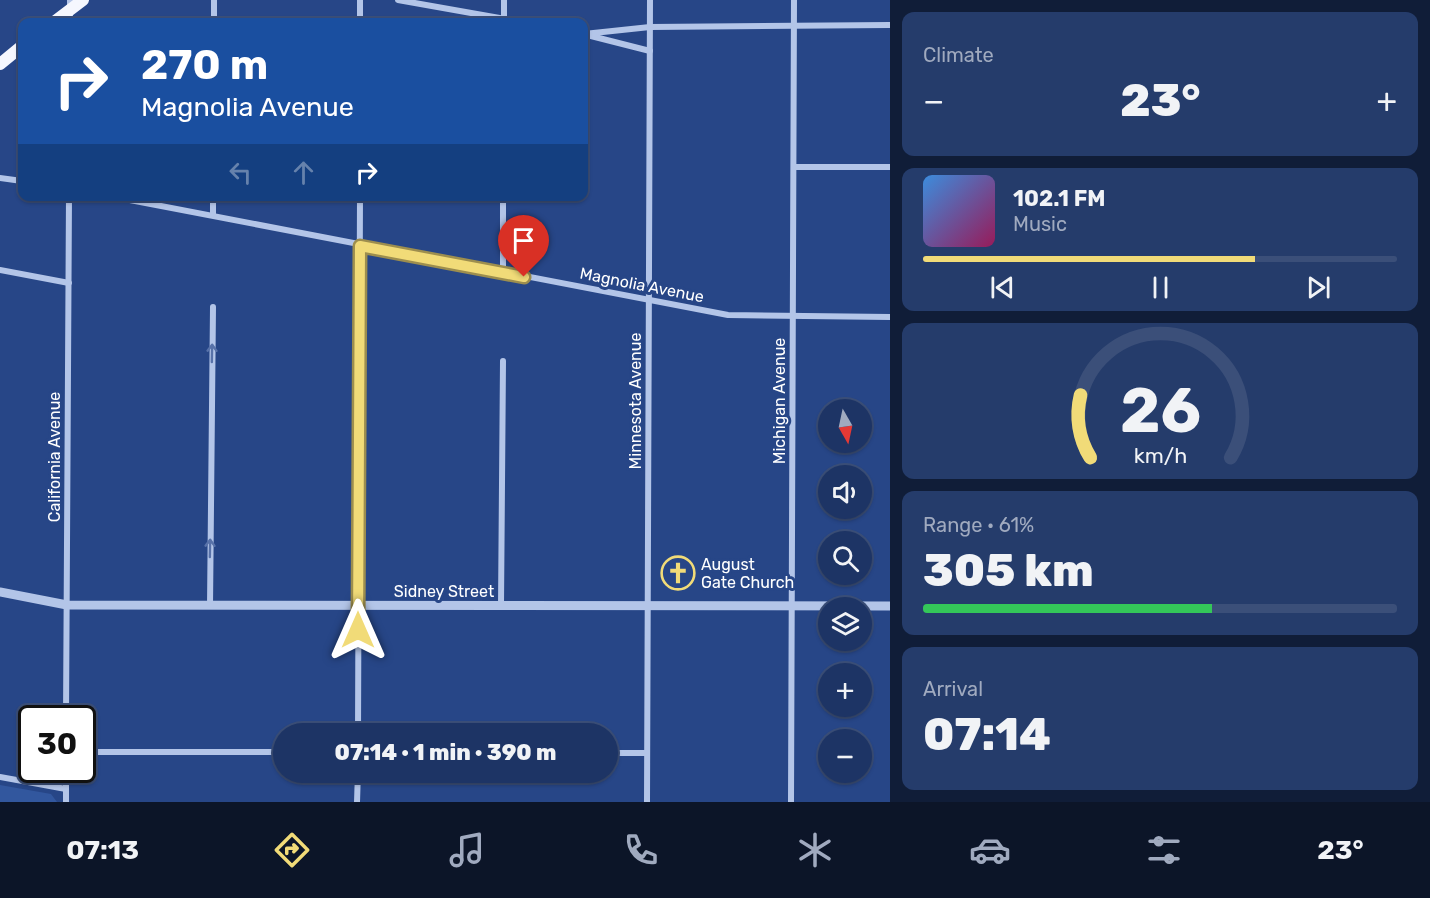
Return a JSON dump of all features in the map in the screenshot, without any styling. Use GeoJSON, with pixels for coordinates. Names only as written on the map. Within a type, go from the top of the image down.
{"type":"FeatureCollection","features":[{"type":"Feature","properties":{"kind":"main road"},"geometry":{"type":"LineString","coordinates":[[70,11],[83,0]]}},
{"type":"Feature","properties":{"kind":"main road"},"geometry":{"type":"LineString","coordinates":[[0,64],[18,49]]}},
{"type":"Feature","properties":{"kind":"street"},"geometry":{"type":"LineString","coordinates":[[214,0],[214,18]]}},
{"type":"Feature","properties":{"kind":"street"},"geometry":{"type":"LineString","coordinates":[[360,0],[360,18]]}},
{"type":"Feature","properties":{"kind":"street"},"geometry":{"type":"LineString","coordinates":[[398,0],[489,18]]}},
{"type":"Feature","properties":{"kind":"street"},"geometry":{"type":"LineString","coordinates":[[504,0],[504,18]]}},
{"type":"Feature","properties":{"kind":"street","name":"Minnesota Avenue"},"geometry":{"type":"LineString","coordinates":[[647,802],[650,0]]}},
{"type":"Feature","properties":{"kind":"street","name":"Michigan Avenue"},"geometry":{"type":"LineString","coordinates":[[791,802],[794,0]]}},
{"type":"Feature","properties":{"kind":"street"},"geometry":{"type":"LineString","coordinates":[[588,34],[650,27],[890,25]]}},
{"type":"Feature","properties":{"kind":"street"},"geometry":{"type":"LineString","coordinates":[[588,35],[650,51]]}},
{"type":"Feature","properties":{"kind":"street"},"geometry":{"type":"LineString","coordinates":[[794,167],[890,167]]}},
{"type":"Feature","properties":{"kind":"street"},"geometry":{"type":"LineString","coordinates":[[0,178],[18,181]]}},
{"type":"Feature","properties":{"kind":"street","name":"California Avenue"},"geometry":{"type":"LineString","coordinates":[[66,705],[69,201]]}},
{"type":"Feature","properties":{"kind":"street","name":"Magnolia Avenue"},"geometry":{"type":"LineString","coordinates":[[136,201],[360,246],[728,315],[890,317]]}},
{"type":"Feature","properties":{"kind":"street"},"geometry":{"type":"LineString","coordinates":[[213,201],[213,215]]}},
{"type":"Feature","properties":{"kind":"street"},"geometry":{"type":"LineString","coordinates":[[358,723],[360,201]]}},
{"type":"Feature","properties":{"kind":"street"},"geometry":{"type":"LineString","coordinates":[[503,201],[503,273]]}},
{"type":"Feature","properties":{"kind":"street"},"geometry":{"type":"LineString","coordinates":[[0,270],[69,283]]}},
{"type":"Feature","properties":{"kind":"street"},"geometry":{"type":"LineString","coordinates":[[210,606],[213,307]]}},
{"type":"Feature","properties":{"kind":"street"},"geometry":{"type":"LineString","coordinates":[[501,606],[503,361]]}},
{"type":"Feature","properties":{"kind":"street","name":"Sidney Street"},"geometry":{"type":"LineString","coordinates":[[0,592],[67,605],[890,606]]}},
{"type":"Feature","properties":{"kind":"street"},"geometry":{"type":"LineString","coordinates":[[97,752],[273,752]]}},
{"type":"Feature","properties":{"kind":"street"},"geometry":{"type":"LineString","coordinates":[[618,753],[647,753]]}},
{"type":"Feature","properties":{"kind":"street"},"geometry":{"type":"LineString","coordinates":[[0,777],[66,789]]}},
{"type":"Feature","properties":{"kind":"street"},"geometry":{"type":"LineString","coordinates":[[66,783],[66,802]]}},
{"type":"Feature","properties":{"kind":"street"},"geometry":{"type":"LineString","coordinates":[[357,802],[358,783]]}},
{"type":"Feature","properties":{"kind":"shaded area"},"geometry":{"type":"Polygon","coordinates":[[[0,785],[51,794],[57,802],[0,802],[0,785]]]}},
{"type":"Feature","properties":{"kind":"place","name":"August Gate Church"},"geometry":{"type":"Point","coordinates":[678,573]}},
{"type":"Feature","properties":{"kind":"route"},"geometry":{"type":"LineString","coordinates":[[358,630],[360,246],[524,277]]}}]}
